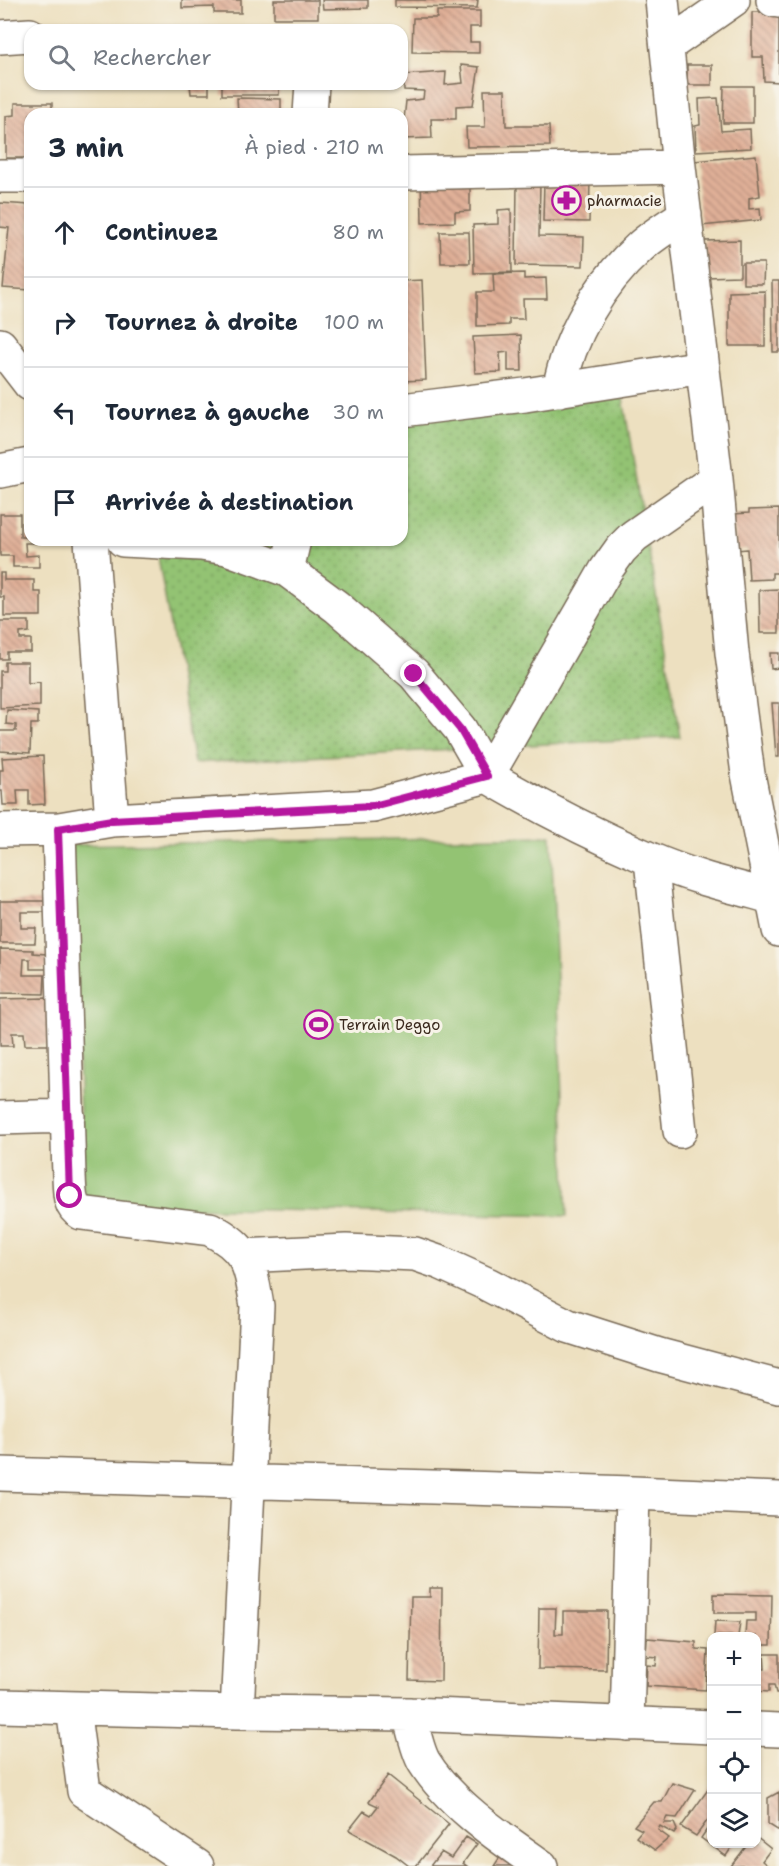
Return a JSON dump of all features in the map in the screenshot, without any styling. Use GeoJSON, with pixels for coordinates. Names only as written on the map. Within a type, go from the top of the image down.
{"type":"FeatureCollection","features":[{"type":"Feature","properties":{"kind":"street"},"geometry":{"type":"LineString","coordinates":[[662,0],[747,774],[779,930]]}},
{"type":"Feature","properties":{"kind":"street"},"geometry":{"type":"LineString","coordinates":[[667,46],[734,0]]}},
{"type":"Feature","properties":{"kind":"street"},"geometry":{"type":"LineString","coordinates":[[773,0],[779,1]]}},
{"type":"Feature","properties":{"kind":"street"},"geometry":{"type":"LineString","coordinates":[[0,37],[24,35]]}},
{"type":"Feature","properties":{"kind":"street"},"geometry":{"type":"LineString","coordinates":[[310,108],[312,90]]}},
{"type":"Feature","properties":{"kind":"street"},"geometry":{"type":"LineString","coordinates":[[408,174],[679,168]]}},
{"type":"Feature","properties":{"kind":"street"},"geometry":{"type":"LineString","coordinates":[[0,176],[24,176]]}},
{"type":"Feature","properties":{"kind":"street"},"geometry":{"type":"LineString","coordinates":[[559,390],[572,342],[605,287],[641,246],[685,215]]}},
{"type":"Feature","properties":{"kind":"street"},"geometry":{"type":"LineString","coordinates":[[0,345],[24,376]]}},
{"type":"Feature","properties":{"kind":"street"},"geometry":{"type":"LineString","coordinates":[[408,409],[559,390],[703,367]]}},
{"type":"Feature","properties":{"kind":"street"},"geometry":{"type":"LineString","coordinates":[[0,471],[24,466]]}},
{"type":"Feature","properties":{"kind":"street"},"geometry":{"type":"LineString","coordinates":[[0,830],[58,829],[112,820],[373,806],[487,776],[606,570],[621,549],[634,536],[716,479]]}},
{"type":"Feature","properties":{"kind":"street"},"geometry":{"type":"LineString","coordinates":[[91,546],[112,820]]}},
{"type":"Feature","properties":{"kind":"street"},"geometry":{"type":"LineString","coordinates":[[214,546],[290,555],[337,607],[414,674],[460,729],[487,776],[539,806],[651,860],[772,897]]}},
{"type":"Feature","properties":{"kind":"street"},"geometry":{"type":"LineString","coordinates":[[58,829],[71,1203],[74,1209],[81,1213],[210,1229],[228,1238],[244,1256],[252,1274],[257,1306],[237,1712]]}},
{"type":"Feature","properties":{"kind":"street"},"geometry":{"type":"LineString","coordinates":[[651,860],[680,1131]]}},
{"type":"Feature","properties":{"kind":"street"},"geometry":{"type":"LineString","coordinates":[[0,1118],[68,1116]]}},
{"type":"Feature","properties":{"kind":"street"},"geometry":{"type":"LineString","coordinates":[[244,1256],[346,1251],[415,1254],[487,1284],[568,1326],[670,1358],[779,1387]]}},
{"type":"Feature","properties":{"kind":"street"},"geometry":{"type":"LineString","coordinates":[[0,1474],[779,1499]]}},
{"type":"Feature","properties":{"kind":"street"},"geometry":{"type":"LineString","coordinates":[[627,1724],[633,1493]]}},
{"type":"Feature","properties":{"kind":"street"},"geometry":{"type":"LineString","coordinates":[[0,1706],[409,1714],[707,1727]]}},
{"type":"Feature","properties":{"kind":"street"},"geometry":{"type":"LineString","coordinates":[[73,1708],[84,1791],[197,1866]]}},
{"type":"Feature","properties":{"kind":"street"},"geometry":{"type":"LineString","coordinates":[[409,1714],[423,1761],[450,1795],[506,1842],[541,1866]]}},
{"type":"Feature","properties":{"kind":"street"},"geometry":{"type":"LineString","coordinates":[[761,1729],[779,1730]]}},
{"type":"Feature","properties":{"kind":"green space"},"geometry":{"type":"Polygon","coordinates":[[[622,392],[680,737],[194,763],[156,546],[408,546],[408,413],[622,392]]]}},
{"type":"Feature","properties":{"kind":"green space","name":"Terrain Deggo"},"geometry":{"type":"Polygon","coordinates":[[[551,836],[567,1216],[83,1206],[71,845],[551,836]]]}},
{"type":"Feature","properties":{"kind":"building"},"geometry":{"type":"Polygon","coordinates":[[[182,0],[241,0],[241,13],[214,13],[214,7],[182,8],[182,0]]]}},
{"type":"Feature","properties":{"kind":"building"},"geometry":{"type":"Polygon","coordinates":[[[274,0],[318,0],[318,18],[274,18],[274,0]]]}},
{"type":"Feature","properties":{"kind":"building"},"geometry":{"type":"Polygon","coordinates":[[[322,0],[368,0],[368,8],[323,9],[322,0]]]}},
{"type":"Feature","properties":{"kind":"building"},"geometry":{"type":"Polygon","coordinates":[[[395,0],[478,0],[477,8],[395,7],[395,0]]]}},
{"type":"Feature","properties":{"kind":"building"},"geometry":{"type":"Polygon","coordinates":[[[437,11],[480,11],[480,27],[470,27],[470,42],[479,42],[479,53],[412,52],[413,18],[437,18],[437,11]]]}},
{"type":"Feature","properties":{"kind":"building"},"geometry":{"type":"Polygon","coordinates":[[[752,12],[779,12],[779,82],[764,81],[763,57],[752,57],[752,12]]]}},
{"type":"Feature","properties":{"kind":"building"},"geometry":{"type":"Polygon","coordinates":[[[461,65],[479,67],[473,105],[456,106],[456,119],[431,119],[432,138],[408,139],[406,101],[423,99],[424,91],[404,90],[408,90],[408,75],[446,72],[445,85],[463,83],[461,65]]]}},
{"type":"Feature","properties":{"kind":"building"},"geometry":{"type":"Polygon","coordinates":[[[687,65],[712,65],[712,85],[687,85],[687,65]]]}},
{"type":"Feature","properties":{"kind":"building"},"geometry":{"type":"Polygon","coordinates":[[[724,86],[753,86],[753,123],[723,123],[724,86]]]}},
{"type":"Feature","properties":{"kind":"building"},"geometry":{"type":"Polygon","coordinates":[[[191,90],[209,90],[209,94],[191,94],[191,90]]]}},
{"type":"Feature","properties":{"kind":"building"},"geometry":{"type":"Polygon","coordinates":[[[222,90],[279,90],[279,95],[222,95],[222,90]]]}},
{"type":"Feature","properties":{"kind":"building"},"geometry":{"type":"Polygon","coordinates":[[[484,90],[505,90],[506,126],[549,126],[550,146],[467,147],[466,127],[485,127],[484,90]]]}},
{"type":"Feature","properties":{"kind":"building"},"geometry":{"type":"Polygon","coordinates":[[[237,98],[281,99],[281,108],[238,108],[237,98]]]}},
{"type":"Feature","properties":{"kind":"building"},"geometry":{"type":"Polygon","coordinates":[[[718,98],[721,131],[750,129],[751,148],[696,151],[695,126],[700,125],[699,99],[718,98]]]}},
{"type":"Feature","properties":{"kind":"building"},"geometry":{"type":"Polygon","coordinates":[[[15,103],[52,103],[52,108],[24,108],[24,158],[6,158],[6,116],[15,115],[15,103]]]}},
{"type":"Feature","properties":{"kind":"building"},"geometry":{"type":"Polygon","coordinates":[[[756,155],[760,196],[749,198],[749,209],[760,208],[761,220],[701,226],[695,161],[756,155]]]}},
{"type":"Feature","properties":{"kind":"building"},"geometry":{"type":"Polygon","coordinates":[[[470,174],[470,211],[455,212],[455,222],[422,223],[421,175],[470,174]]]}},
{"type":"Feature","properties":{"kind":"building","name":"pharmacie"},"geometry":{"type":"Polygon","coordinates":[[[544,180],[590,180],[589,222],[543,221],[544,180]]]}},
{"type":"Feature","properties":{"kind":"building"},"geometry":{"type":"Polygon","coordinates":[[[517,181],[540,181],[539,236],[584,237],[583,266],[516,265],[517,181]]]}},
{"type":"Feature","properties":{"kind":"building"},"geometry":{"type":"Polygon","coordinates":[[[0,203],[24,205],[24,290],[3,288],[9,228],[0,227],[0,203]]]}},
{"type":"Feature","properties":{"kind":"building"},"geometry":{"type":"Polygon","coordinates":[[[511,209],[512,272],[474,273],[473,225],[498,224],[498,210],[511,209]]]}},
{"type":"Feature","properties":{"kind":"building"},"geometry":{"type":"Polygon","coordinates":[[[440,232],[469,232],[470,263],[441,263],[440,232]]]}},
{"type":"Feature","properties":{"kind":"building"},"geometry":{"type":"Polygon","coordinates":[[[740,240],[740,276],[706,277],[705,241],[740,240]]]}},
{"type":"Feature","properties":{"kind":"building"},"geometry":{"type":"Polygon","coordinates":[[[743,263],[764,263],[763,284],[743,284],[743,263]]]}},
{"type":"Feature","properties":{"kind":"building"},"geometry":{"type":"Polygon","coordinates":[[[524,273],[524,279],[546,278],[547,299],[523,299],[524,319],[509,319],[509,325],[477,326],[477,292],[494,292],[493,274],[524,273]]]}},
{"type":"Feature","properties":{"kind":"building"},"geometry":{"type":"Polygon","coordinates":[[[422,280],[426,380],[408,381],[408,281],[422,280]]]}},
{"type":"Feature","properties":{"kind":"building"},"geometry":{"type":"Polygon","coordinates":[[[772,281],[779,281],[779,352],[773,352],[772,281]]]}},
{"type":"Feature","properties":{"kind":"building"},"geometry":{"type":"Polygon","coordinates":[[[765,291],[765,346],[729,346],[729,292],[765,291]]]}},
{"type":"Feature","properties":{"kind":"building"},"geometry":{"type":"Polygon","coordinates":[[[521,335],[522,371],[508,371],[508,352],[500,353],[501,372],[475,373],[473,337],[521,335]]]}},
{"type":"Feature","properties":{"kind":"building"},"geometry":{"type":"Polygon","coordinates":[[[779,509],[779,573],[772,573],[772,579],[749,580],[747,549],[736,550],[732,514],[749,513],[749,510],[779,509]]]}},
{"type":"Feature","properties":{"kind":"building"},"geometry":{"type":"Polygon","coordinates":[[[0,514],[20,514],[20,537],[24,537],[26,556],[39,555],[39,567],[13,567],[13,556],[0,556],[0,514]]]}},
{"type":"Feature","properties":{"kind":"building"},"geometry":{"type":"Polygon","coordinates":[[[0,573],[4,573],[4,580],[34,580],[34,592],[41,592],[41,616],[4,616],[4,597],[0,597],[0,573]]]}},
{"type":"Feature","properties":{"kind":"building"},"geometry":{"type":"Polygon","coordinates":[[[779,589],[779,633],[760,633],[759,590],[779,589]]]}},
{"type":"Feature","properties":{"kind":"building"},"geometry":{"type":"Polygon","coordinates":[[[0,621],[29,621],[29,632],[20,633],[20,639],[31,639],[31,652],[7,652],[7,659],[0,659],[0,621]]]}},
{"type":"Feature","properties":{"kind":"building"},"geometry":{"type":"Polygon","coordinates":[[[770,653],[779,653],[779,668],[771,669],[770,653]]]}},
{"type":"Feature","properties":{"kind":"building"},"geometry":{"type":"Polygon","coordinates":[[[5,662],[28,662],[28,683],[40,682],[40,706],[0,708],[0,671],[5,671],[5,662]]]}},
{"type":"Feature","properties":{"kind":"building"},"geometry":{"type":"Polygon","coordinates":[[[772,703],[779,703],[779,757],[776,757],[772,703]]]}},
{"type":"Feature","properties":{"kind":"building"},"geometry":{"type":"Polygon","coordinates":[[[7,710],[38,712],[38,724],[31,724],[30,753],[0,751],[0,731],[16,731],[16,725],[6,724],[7,710]]]}},
{"type":"Feature","properties":{"kind":"building"},"geometry":{"type":"Polygon","coordinates":[[[43,756],[45,804],[29,805],[29,790],[17,790],[18,805],[3,805],[2,791],[0,791],[2,758],[43,756]]]}},
{"type":"Feature","properties":{"kind":"building"},"geometry":{"type":"Polygon","coordinates":[[[0,901],[45,901],[45,912],[21,912],[21,928],[36,928],[35,943],[0,943],[0,901]]]}},
{"type":"Feature","properties":{"kind":"building"},"geometry":{"type":"Polygon","coordinates":[[[0,949],[33,950],[33,953],[46,954],[46,969],[30,969],[30,959],[24,959],[23,975],[45,975],[44,994],[0,993],[0,949]]]}},
{"type":"Feature","properties":{"kind":"building"},"geometry":{"type":"Polygon","coordinates":[[[50,998],[50,1045],[25,1045],[24,1033],[12,1033],[13,1046],[0,1046],[0,999],[50,998]]]}},
{"type":"Feature","properties":{"kind":"building"},"geometry":{"type":"Polygon","coordinates":[[[430,1588],[442,1588],[441,1681],[409,1680],[411,1597],[430,1597],[430,1588]]]}},
{"type":"Feature","properties":{"kind":"building"},"geometry":{"type":"Polygon","coordinates":[[[714,1594],[772,1595],[771,1645],[761,1645],[761,1632],[745,1632],[746,1621],[756,1621],[756,1613],[714,1613],[714,1594]]]}},
{"type":"Feature","properties":{"kind":"building"},"geometry":{"type":"Polygon","coordinates":[[[539,1608],[556,1608],[555,1634],[563,1634],[563,1611],[607,1611],[606,1670],[538,1669],[539,1608]]]}},
{"type":"Feature","properties":{"kind":"building"},"geometry":{"type":"Polygon","coordinates":[[[715,1621],[740,1622],[739,1632],[714,1632],[715,1621]]]}},
{"type":"Feature","properties":{"kind":"building"},"geometry":{"type":"Polygon","coordinates":[[[647,1638],[696,1642],[696,1649],[707,1650],[706,1690],[646,1686],[647,1665],[656,1666],[657,1657],[646,1656],[647,1638]]]}},
{"type":"Feature","properties":{"kind":"building"},"geometry":{"type":"Polygon","coordinates":[[[764,1654],[779,1654],[779,1693],[776,1693],[774,1685],[769,1685],[769,1692],[761,1691],[761,1669],[765,1669],[764,1654]]]}},
{"type":"Feature","properties":{"kind":"building"},"geometry":{"type":"Polygon","coordinates":[[[388,1775],[449,1824],[416,1866],[409,1866],[396,1856],[349,1830],[364,1811],[371,1815],[378,1806],[369,1802],[388,1775]]]}},
{"type":"Feature","properties":{"kind":"building"},"geometry":{"type":"Polygon","coordinates":[[[672,1783],[695,1790],[677,1818],[667,1817],[664,1823],[674,1823],[677,1830],[674,1834],[660,1826],[658,1830],[669,1838],[655,1850],[636,1837],[642,1830],[634,1826],[654,1802],[662,1802],[672,1783]]]}},
{"type":"Feature","properties":{"kind":"building"},"geometry":{"type":"Polygon","coordinates":[[[707,1791],[707,1821],[696,1836],[681,1827],[707,1791]]]}},
{"type":"Feature","properties":{"kind":"building"},"geometry":{"type":"Polygon","coordinates":[[[779,1792],[779,1831],[768,1824],[768,1798],[779,1792]]]}},
{"type":"Feature","properties":{"kind":"building"},"geometry":{"type":"Polygon","coordinates":[[[707,1829],[707,1842],[701,1838],[707,1829]]]}},
{"type":"Feature","properties":{"kind":"building"},"geometry":{"type":"Polygon","coordinates":[[[466,1837],[477,1844],[463,1863],[467,1866],[430,1866],[441,1852],[451,1858],[466,1837]]]}},
{"type":"Feature","properties":{"kind":"building"},"geometry":{"type":"Polygon","coordinates":[[[761,1841],[771,1849],[762,1861],[768,1866],[731,1866],[745,1848],[761,1848],[761,1841]]]}},
{"type":"Feature","properties":{"kind":"building"},"geometry":{"type":"Polygon","coordinates":[[[715,1848],[731,1848],[726,1856],[715,1848]]]}},
{"type":"Feature","properties":{"kind":"building"},"geometry":{"type":"Polygon","coordinates":[[[500,1857],[512,1866],[494,1866],[500,1857]]]}},
{"type":"Feature","properties":{"kind":"place","name":"pharmacie"},"geometry":{"type":"Point","coordinates":[566,201]}},
{"type":"Feature","properties":{"kind":"place","name":"Terrain Deggo"},"geometry":{"type":"Point","coordinates":[318,1025]}},
{"type":"Feature","properties":{"kind":"route"},"geometry":{"type":"LineString","coordinates":[[70,1196],[58,829],[112,820],[373,806],[487,776],[460,729],[414,674]]}}]}
